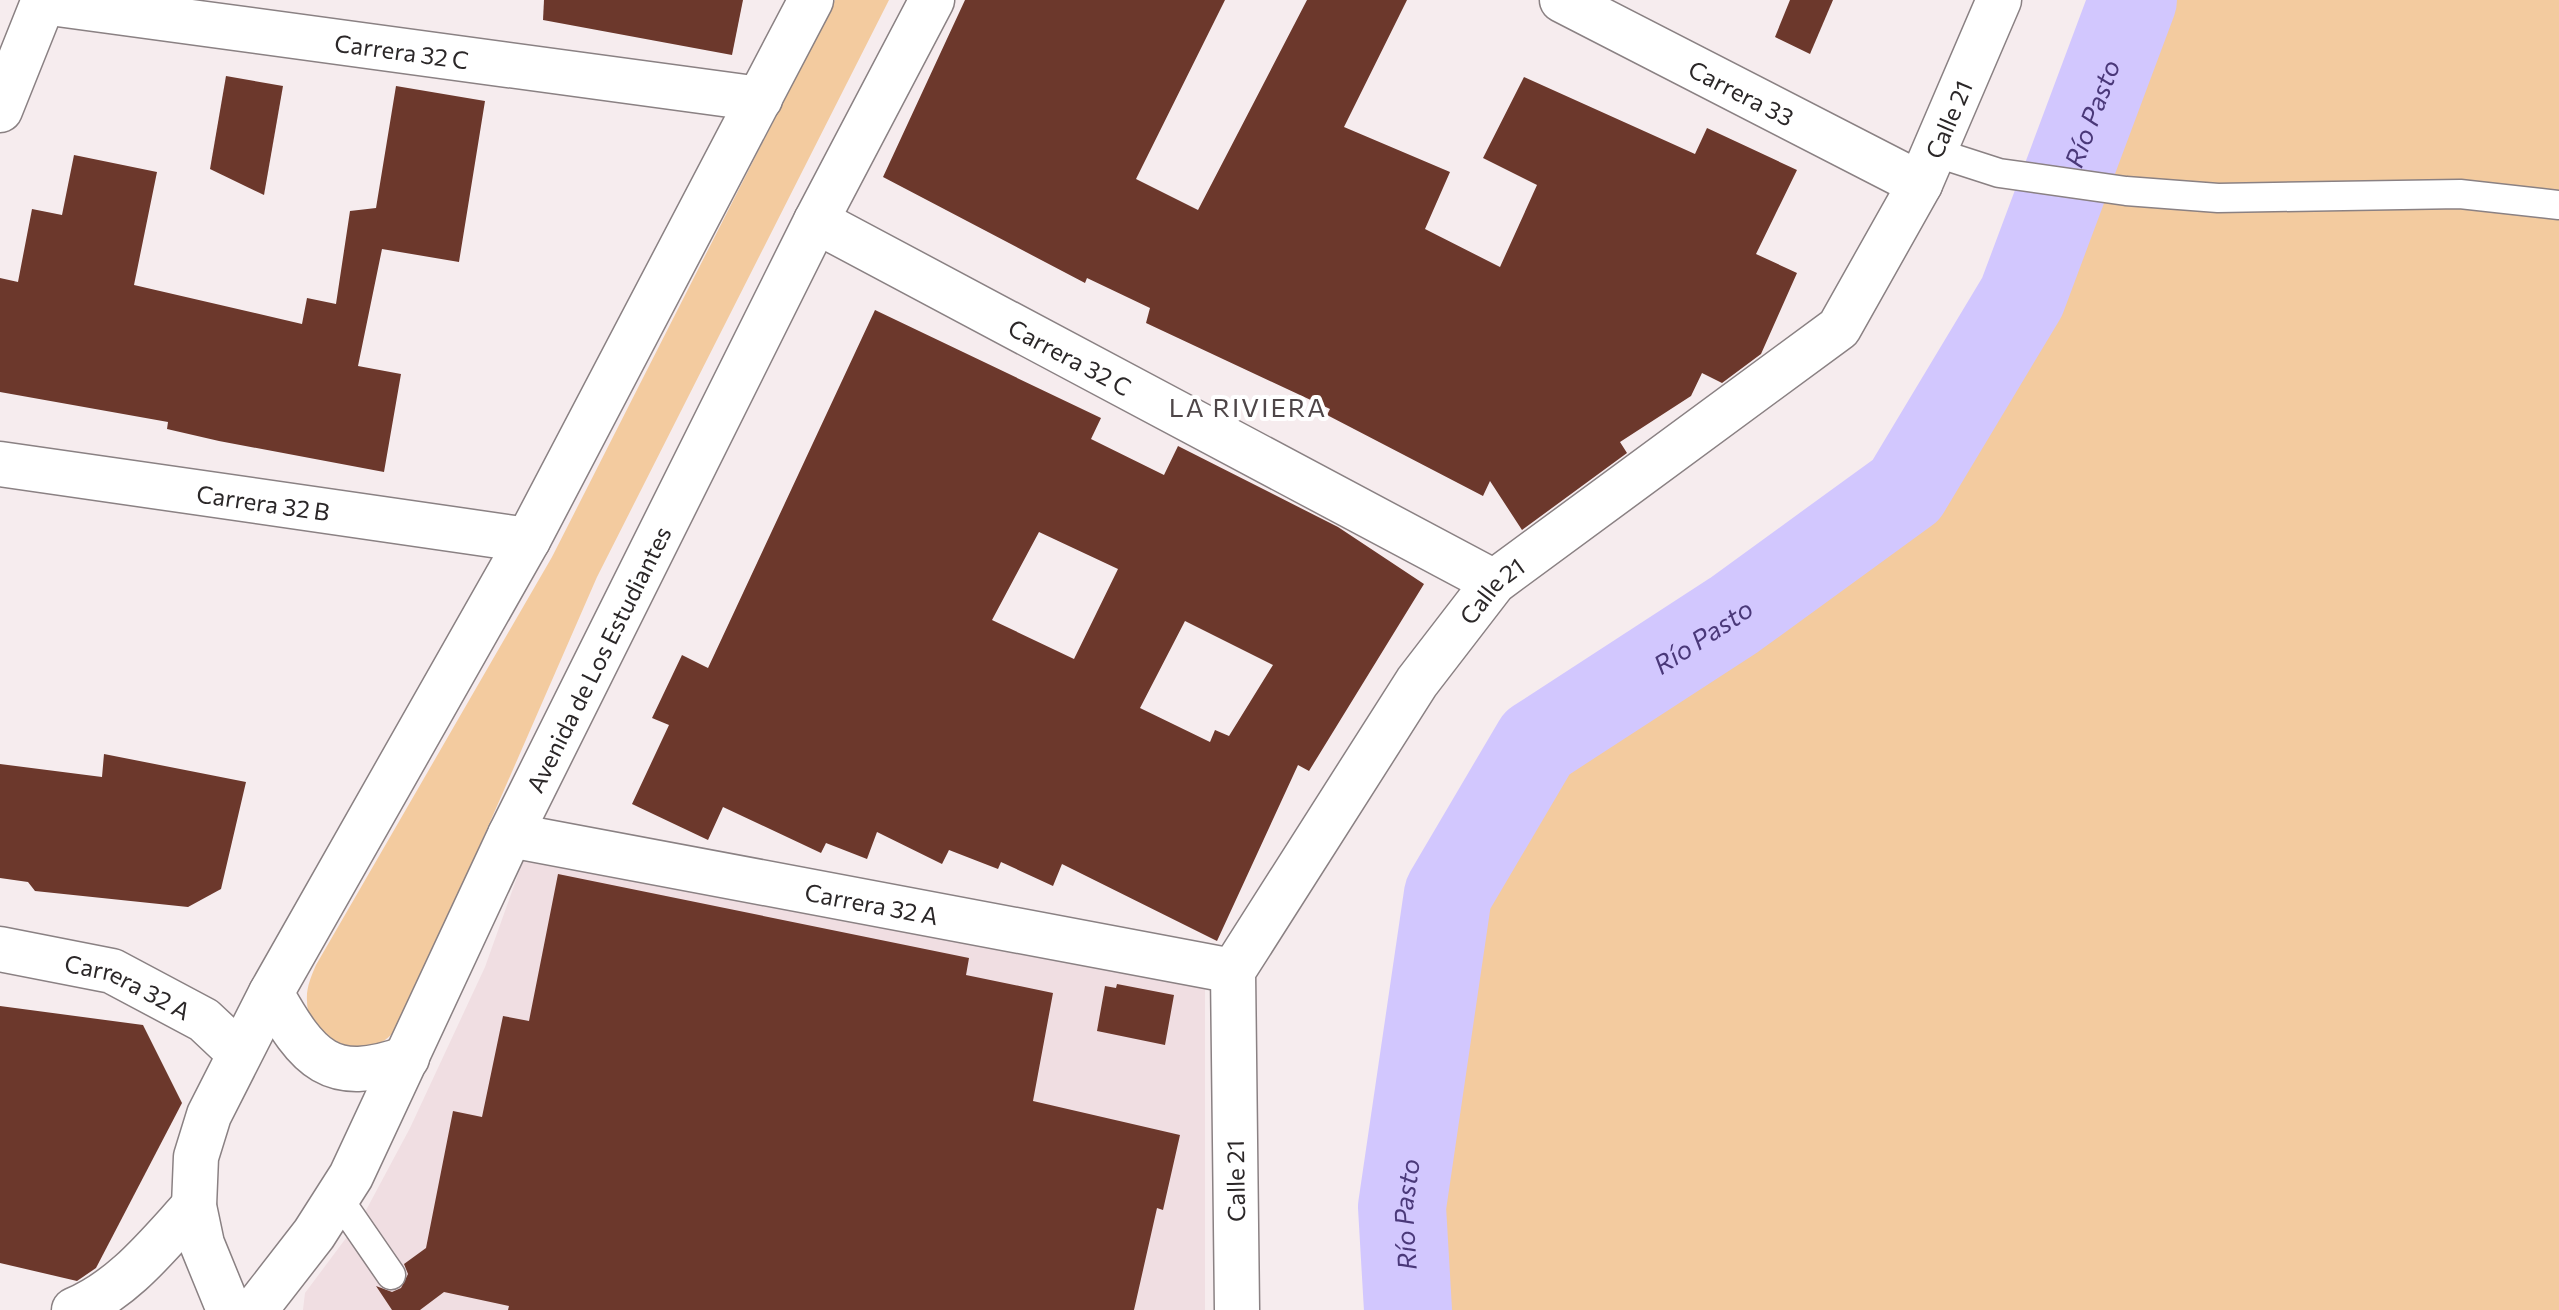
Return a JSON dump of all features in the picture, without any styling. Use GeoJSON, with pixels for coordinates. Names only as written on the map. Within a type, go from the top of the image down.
{"type":"FeatureCollection","features":[{"type":"Feature","properties":{"kind":"street"},"geometry":{"type":"LineString","coordinates":[[229,1310],[202,1244],[194,1206],[196,1157],[209,1115],[271,993],[528,540],[811,0]]}},
{"type":"Feature","properties":{"kind":"street","name":"Avenida de Los Estudiantes"},"geometry":{"type":"LineString","coordinates":[[255,1310],[338,1198],[407,1058],[510,835],[816,221],[932,0]]}},
{"type":"Feature","properties":{"kind":"street","name":"Carrera 33"},"geometry":{"type":"LineString","coordinates":[[1562,0],[1927,168]]}},
{"type":"Feature","properties":{"kind":"street","name":"Calle 21"},"geometry":{"type":"LineString","coordinates":[[1237,1310],[1233,971],[1417,682],[1494,582],[1839,328],[1927,168],[1999,0]]}},
{"type":"Feature","properties":{"kind":"street"},"geometry":{"type":"LineString","coordinates":[[0,110],[43,1]]}},
{"type":"Feature","properties":{"kind":"street","name":"Carrera 32 C"},"geometry":{"type":"LineString","coordinates":[[43,1],[760,99]]}},
{"type":"Feature","properties":{"kind":"street","name":"Carrera 32 C"},"geometry":{"type":"LineString","coordinates":[[816,221],[1494,582]]}},
{"type":"Feature","properties":{"kind":"street","name":"Carrera 32 B"},"geometry":{"type":"LineString","coordinates":[[0,464],[528,540]]}},
{"type":"Feature","properties":{"kind":"street","name":"Carrera 32 A"},"geometry":{"type":"LineString","coordinates":[[510,835],[1233,971]]}},
{"type":"Feature","properties":{"kind":"street","name":"Carrera 32 A"},"geometry":{"type":"LineString","coordinates":[[0,949],[112,971],[204,1020],[239,1053]]}},
{"type":"Feature","properties":{"kind":"street"},"geometry":{"type":"LineString","coordinates":[[271,993],[306,1050],[327,1064],[350,1071],[376,1069],[407,1058]]}},
{"type":"Feature","properties":{"kind":"street"},"geometry":{"type":"LineString","coordinates":[[74,1310],[98,1300],[140,1265],[194,1206]]}},
{"type":"Feature","properties":{"kind":"lane"},"geometry":{"type":"LineString","coordinates":[[1927,168],[1999,173],[2126,191],[2218,198],[2460,194],[2559,205]]}},
{"type":"Feature","properties":{"kind":"lane"},"geometry":{"type":"LineString","coordinates":[[338,1198],[391,1275]]}},
{"type":"Feature","properties":{"kind":"shaded area"},"geometry":{"type":"Polygon","coordinates":[[[835,0],[889,0],[597,577],[408,1010],[392,1033],[373,1046],[347,1047],[335,1043],[315,1026],[309,1014],[307,992],[316,965],[552,557],[835,0]]]}},
{"type":"Feature","properties":{"kind":"shaded area"},"geometry":{"type":"Polygon","coordinates":[[[2133,0],[2559,0],[2559,1310],[1408,1310],[1402,1207],[1448,894],[1537,743],[1734,615],[1906,490],[2022,297],[2133,0]]]}},
{"type":"Feature","properties":{"kind":"shaded area"},"geometry":{"type":"Polygon","coordinates":[[[525,855],[1205,974],[1205,1310],[303,1310],[305,1293],[364,1214],[410,1128],[485,967],[525,855]]]}},
{"type":"Feature","properties":{"kind":"building"},"geometry":{"type":"Polygon","coordinates":[[[544,0],[743,0],[732,55],[543,20],[544,0]]]}},
{"type":"Feature","properties":{"kind":"building"},"geometry":{"type":"Polygon","coordinates":[[[965,0],[1225,0],[1136,179],[1198,210],[1307,0],[1407,0],[1344,127],[1450,172],[1425,229],[1500,267],[1537,185],[1483,158],[1524,77],[1695,154],[1707,128],[1797,170],[1756,254],[1797,273],[1761,354],[1722,383],[1702,373],[1691,396],[1620,442],[1627,453],[1522,530],[1490,481],[1483,496],[1327,415],[1330,409],[1146,323],[1150,308],[1087,278],[1085,283],[883,177],[965,0]]]}},
{"type":"Feature","properties":{"kind":"building"},"geometry":{"type":"Polygon","coordinates":[[[1790,0],[1833,0],[1810,54],[1775,37],[1790,0]]]}},
{"type":"Feature","properties":{"kind":"building"},"geometry":{"type":"Polygon","coordinates":[[[226,76],[283,86],[264,195],[210,169],[226,76]]]}},
{"type":"Feature","properties":{"kind":"building"},"geometry":{"type":"Polygon","coordinates":[[[396,86],[485,101],[459,262],[382,249],[358,366],[401,374],[384,472],[167,429],[168,422],[0,392],[0,278],[18,282],[32,209],[62,215],[74,155],[157,172],[134,285],[302,324],[307,298],[336,304],[350,211],[376,208],[396,86]]]}},
{"type":"Feature","properties":{"kind":"building"},"geometry":{"type":"Polygon","coordinates":[[[875,310],[1101,418],[1091,439],[1164,475],[1178,446],[1338,527],[1424,584],[1309,771],[1298,765],[1217,941],[1062,864],[1053,886],[1001,862],[998,869],[949,850],[942,864],[877,832],[867,859],[826,843],[821,853],[723,807],[708,840],[632,804],[669,725],[652,718],[682,655],[708,668],[875,310]],[[1039,532],[992,620],[1074,659],[1118,569],[1039,532]],[[1185,621],[1140,708],[1210,742],[1215,730],[1229,736],[1273,665],[1185,621]]]}},
{"type":"Feature","properties":{"kind":"building"},"geometry":{"type":"Polygon","coordinates":[[[104,754],[246,782],[221,889],[188,907],[35,891],[28,882],[0,878],[0,764],[102,777],[104,754]]]}},
{"type":"Feature","properties":{"kind":"building"},"geometry":{"type":"Polygon","coordinates":[[[558,874],[969,958],[966,975],[1053,993],[1033,1101],[1180,1135],[1163,1210],[1157,1208],[1134,1310],[508,1310],[509,1306],[444,1292],[420,1310],[392,1310],[376,1286],[392,1292],[401,1288],[408,1274],[404,1264],[426,1248],[453,1111],[482,1117],[503,1016],[529,1021],[558,874]]]}},
{"type":"Feature","properties":{"kind":"building"},"geometry":{"type":"Polygon","coordinates":[[[1117,984],[1174,995],[1165,1045],[1097,1031],[1105,986],[1116,988],[1117,984]]]}},
{"type":"Feature","properties":{"kind":"building"},"geometry":{"type":"Polygon","coordinates":[[[0,1006],[143,1025],[182,1103],[96,1268],[77,1281],[0,1263],[0,1006]]]}},
{"type":"Feature","properties":{"kind":"waterway","name":"Río Pasto"},"geometry":{"type":"LineString","coordinates":[[1408,1310],[1402,1207],[1448,894],[1537,743],[1734,615],[1906,490],[2022,297],[2133,0]]}},
{"type":"Feature","properties":{"kind":"district","name":"LA RIVIERA"},"geometry":{"type":"Point","coordinates":[1248,406]}}]}
